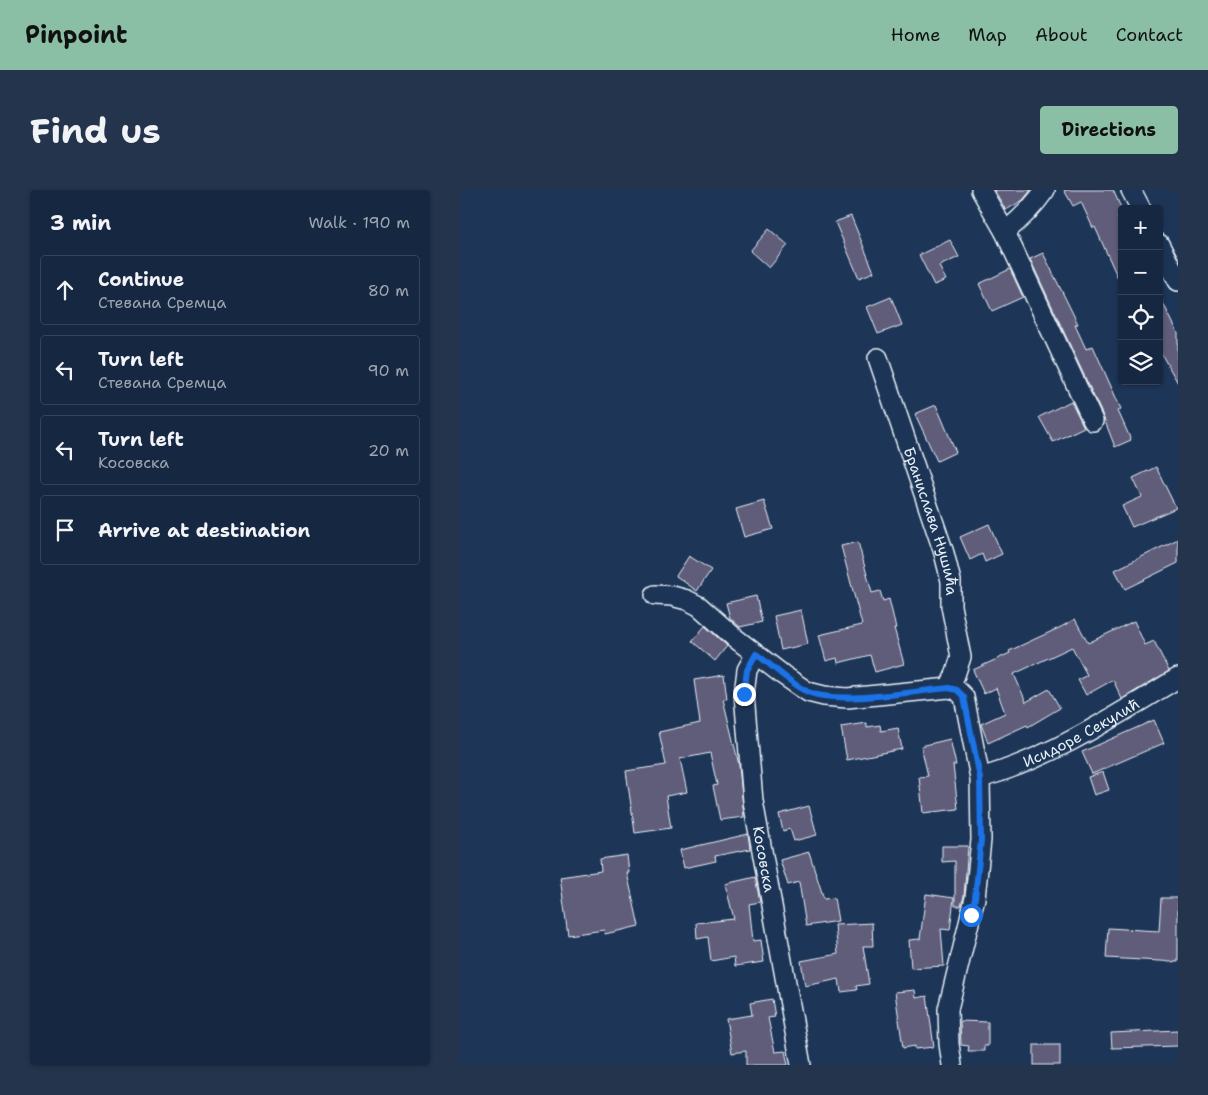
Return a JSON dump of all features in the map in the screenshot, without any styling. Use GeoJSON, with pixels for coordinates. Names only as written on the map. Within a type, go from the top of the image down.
{"type":"FeatureCollection","features":[{"type":"Feature","properties":{"kind":"street"},"geometry":{"type":"LineString","coordinates":[[981,190],[1005,232],[1093,421]]}},
{"type":"Feature","properties":{"kind":"street"},"geometry":{"type":"LineString","coordinates":[[1005,232],[1035,205],[1044,190]]}},
{"type":"Feature","properties":{"kind":"street"},"geometry":{"type":"LineString","coordinates":[[1131,190],[1139,205]]}},
{"type":"Feature","properties":{"kind":"street"},"geometry":{"type":"LineString","coordinates":[[1162,250],[1178,281]]}},
{"type":"Feature","properties":{"kind":"street","name":"Бранислава Нушића"},"geometry":{"type":"LineString","coordinates":[[878,358],[949,572],[951,606],[961,657],[949,688]]}},
{"type":"Feature","properties":{"kind":"street"},"geometry":{"type":"LineString","coordinates":[[655,595],[672,596],[699,606],[735,638],[783,676],[808,692],[824,696],[847,698],[949,688],[957,690],[964,697],[980,778],[981,840],[975,898],[948,1009],[952,1065]]}},
{"type":"Feature","properties":{"kind":"street","name":"Косовска"},"geometry":{"type":"LineString","coordinates":[[756,654],[747,670],[744,694],[753,801],[801,1065]]}},
{"type":"Feature","properties":{"kind":"street","name":"Исидоре Секулић"},"geometry":{"type":"LineString","coordinates":[[980,778],[1000,773],[1092,730],[1178,678]]}},
{"type":"Feature","properties":{"kind":"building"},"geometry":{"type":"Polygon","coordinates":[[[994,190],[1031,190],[1023,200],[1006,210],[994,190]]]}},
{"type":"Feature","properties":{"kind":"building"},"geometry":{"type":"Polygon","coordinates":[[[1064,190],[1113,190],[1120,205],[1118,205],[1117,217],[1118,278],[1095,227],[1093,228],[1081,202],[1073,206],[1064,190]]]}},
{"type":"Feature","properties":{"kind":"building"},"geometry":{"type":"Polygon","coordinates":[[[851,216],[874,272],[859,278],[835,222],[851,216]]]}},
{"type":"Feature","properties":{"kind":"building"},"geometry":{"type":"Polygon","coordinates":[[[769,229],[788,245],[769,268],[750,251],[769,229]]]}},
{"type":"Feature","properties":{"kind":"building"},"geometry":{"type":"Polygon","coordinates":[[[950,240],[959,257],[939,266],[946,280],[934,285],[919,255],[950,240]]]}},
{"type":"Feature","properties":{"kind":"building"},"geometry":{"type":"Polygon","coordinates":[[[1043,253],[1078,324],[1075,325],[1086,349],[1093,346],[1121,409],[1118,411],[1131,440],[1115,447],[1103,416],[1030,259],[1043,253]]]}},
{"type":"Feature","properties":{"kind":"building"},"geometry":{"type":"Polygon","coordinates":[[[1010,269],[1023,297],[992,311],[979,284],[1010,269]]]}},
{"type":"Feature","properties":{"kind":"building"},"geometry":{"type":"Polygon","coordinates":[[[891,297],[902,325],[878,334],[867,307],[891,297]]]}},
{"type":"Feature","properties":{"kind":"building"},"geometry":{"type":"Polygon","coordinates":[[[1163,303],[1178,333],[1178,383],[1163,357],[1163,303]]]}},
{"type":"Feature","properties":{"kind":"building"},"geometry":{"type":"Polygon","coordinates":[[[1071,401],[1084,427],[1053,442],[1039,417],[1071,401]]]}},
{"type":"Feature","properties":{"kind":"building"},"geometry":{"type":"Polygon","coordinates":[[[936,405],[956,452],[937,461],[915,414],[936,405]]]}},
{"type":"Feature","properties":{"kind":"building"},"geometry":{"type":"Polygon","coordinates":[[[1156,467],[1176,508],[1132,527],[1122,506],[1142,497],[1133,478],[1156,467]]]}},
{"type":"Feature","properties":{"kind":"building"},"geometry":{"type":"Polygon","coordinates":[[[764,501],[773,529],[744,537],[736,509],[764,501]]]}},
{"type":"Feature","properties":{"kind":"building"},"geometry":{"type":"Polygon","coordinates":[[[989,524],[1002,554],[985,562],[982,554],[970,560],[960,537],[989,524]]]}},
{"type":"Feature","properties":{"kind":"building"},"geometry":{"type":"Polygon","coordinates":[[[1178,539],[1178,563],[1125,589],[1115,570],[1178,539]]]}},
{"type":"Feature","properties":{"kind":"building"},"geometry":{"type":"Polygon","coordinates":[[[858,542],[872,593],[880,591],[883,601],[889,599],[896,628],[894,628],[904,664],[875,672],[870,655],[838,663],[837,658],[826,661],[819,635],[862,625],[841,546],[858,542]]]}},
{"type":"Feature","properties":{"kind":"building"},"geometry":{"type":"Polygon","coordinates":[[[689,556],[711,570],[697,591],[676,576],[689,556]]]}},
{"type":"Feature","properties":{"kind":"building"},"geometry":{"type":"Polygon","coordinates":[[[756,596],[762,622],[740,627],[730,618],[726,603],[756,596]]]}},
{"type":"Feature","properties":{"kind":"building"},"geometry":{"type":"Polygon","coordinates":[[[801,610],[808,644],[781,650],[774,616],[801,610]]]}},
{"type":"Feature","properties":{"kind":"building"},"geometry":{"type":"Polygon","coordinates":[[[1075,619],[1088,643],[1134,621],[1145,645],[1154,641],[1169,671],[1122,699],[1113,680],[1086,695],[1078,680],[1087,675],[1072,647],[1014,674],[1026,702],[1049,689],[1060,708],[1028,727],[1027,725],[988,743],[981,724],[1005,713],[996,688],[984,694],[973,670],[1075,619]]]}},
{"type":"Feature","properties":{"kind":"building"},"geometry":{"type":"Polygon","coordinates":[[[705,626],[727,646],[715,661],[692,641],[705,626]]]}},
{"type":"Feature","properties":{"kind":"building"},"geometry":{"type":"Polygon","coordinates":[[[724,675],[727,699],[723,699],[739,765],[744,817],[720,820],[713,786],[717,785],[710,753],[680,759],[687,792],[666,796],[671,828],[635,833],[626,771],[666,765],[659,732],[700,723],[694,680],[724,675]]]}},
{"type":"Feature","properties":{"kind":"building"},"geometry":{"type":"Polygon","coordinates":[[[1154,720],[1164,743],[1092,774],[1082,752],[1154,720]]]}},
{"type":"Feature","properties":{"kind":"building"},"geometry":{"type":"Polygon","coordinates":[[[867,723],[867,727],[880,725],[881,731],[898,728],[902,749],[847,760],[841,727],[867,723]]]}},
{"type":"Feature","properties":{"kind":"building"},"geometry":{"type":"Polygon","coordinates":[[[950,739],[956,765],[953,765],[958,809],[923,813],[919,777],[928,776],[921,746],[950,739]]]}},
{"type":"Feature","properties":{"kind":"building"},"geometry":{"type":"Polygon","coordinates":[[[1103,772],[1109,790],[1094,795],[1088,777],[1103,772]]]}},
{"type":"Feature","properties":{"kind":"building"},"geometry":{"type":"Polygon","coordinates":[[[809,806],[817,835],[794,841],[790,829],[783,831],[779,814],[809,806]]]}},
{"type":"Feature","properties":{"kind":"building"},"geometry":{"type":"Polygon","coordinates":[[[748,834],[750,849],[715,856],[716,861],[684,868],[680,850],[748,834]]]}},
{"type":"Feature","properties":{"kind":"building"},"geometry":{"type":"Polygon","coordinates":[[[942,846],[968,846],[964,896],[961,906],[955,906],[955,861],[942,862],[942,846]]]}},
{"type":"Feature","properties":{"kind":"building"},"geometry":{"type":"Polygon","coordinates":[[[809,852],[824,899],[834,898],[838,921],[806,926],[799,882],[788,885],[780,860],[809,852]]]}},
{"type":"Feature","properties":{"kind":"building"},"geometry":{"type":"Polygon","coordinates":[[[627,855],[629,873],[627,873],[639,926],[605,934],[604,930],[568,935],[560,877],[601,871],[600,859],[627,855]]]}},
{"type":"Feature","properties":{"kind":"building"},"geometry":{"type":"Polygon","coordinates":[[[755,877],[760,902],[749,904],[753,941],[761,940],[764,962],[735,966],[734,957],[711,961],[708,937],[697,939],[696,923],[734,919],[725,884],[755,877]]]}},
{"type":"Feature","properties":{"kind":"building"},"geometry":{"type":"Polygon","coordinates":[[[926,894],[954,898],[950,930],[941,929],[944,966],[911,968],[909,940],[920,939],[926,894]]]}},
{"type":"Feature","properties":{"kind":"building"},"geometry":{"type":"Polygon","coordinates":[[[1161,898],[1178,898],[1178,962],[1106,958],[1108,928],[1159,931],[1161,898]]]}},
{"type":"Feature","properties":{"kind":"building"},"geometry":{"type":"Polygon","coordinates":[[[872,923],[873,946],[863,946],[869,984],[856,986],[857,990],[841,992],[839,979],[805,986],[801,961],[838,954],[835,925],[872,923]]]}},
{"type":"Feature","properties":{"kind":"building"},"geometry":{"type":"Polygon","coordinates":[[[915,990],[916,998],[927,996],[934,1047],[915,1049],[915,1046],[903,1048],[895,992],[915,990]]]}},
{"type":"Feature","properties":{"kind":"building"},"geometry":{"type":"Polygon","coordinates":[[[772,999],[775,1017],[768,1018],[775,1052],[785,1051],[788,1065],[746,1065],[746,1051],[732,1053],[726,1019],[752,1015],[750,1003],[772,999]]]}},
{"type":"Feature","properties":{"kind":"building"},"geometry":{"type":"Polygon","coordinates":[[[960,1021],[988,1022],[988,1046],[984,1046],[984,1051],[968,1051],[969,1046],[961,1045],[960,1021]]]}},
{"type":"Feature","properties":{"kind":"building"},"geometry":{"type":"Polygon","coordinates":[[[1178,1030],[1178,1046],[1112,1048],[1111,1033],[1178,1030]]]}},
{"type":"Feature","properties":{"kind":"building"},"geometry":{"type":"Polygon","coordinates":[[[1034,1045],[1060,1045],[1060,1065],[1034,1065],[1034,1045]]]}},
{"type":"Feature","properties":{"kind":"route"},"geometry":{"type":"LineString","coordinates":[[744,694],[747,670],[756,654],[783,676],[808,692],[824,696],[847,698],[949,688],[957,690],[964,697],[980,778],[981,840],[975,898],[971,915]]}}]}
